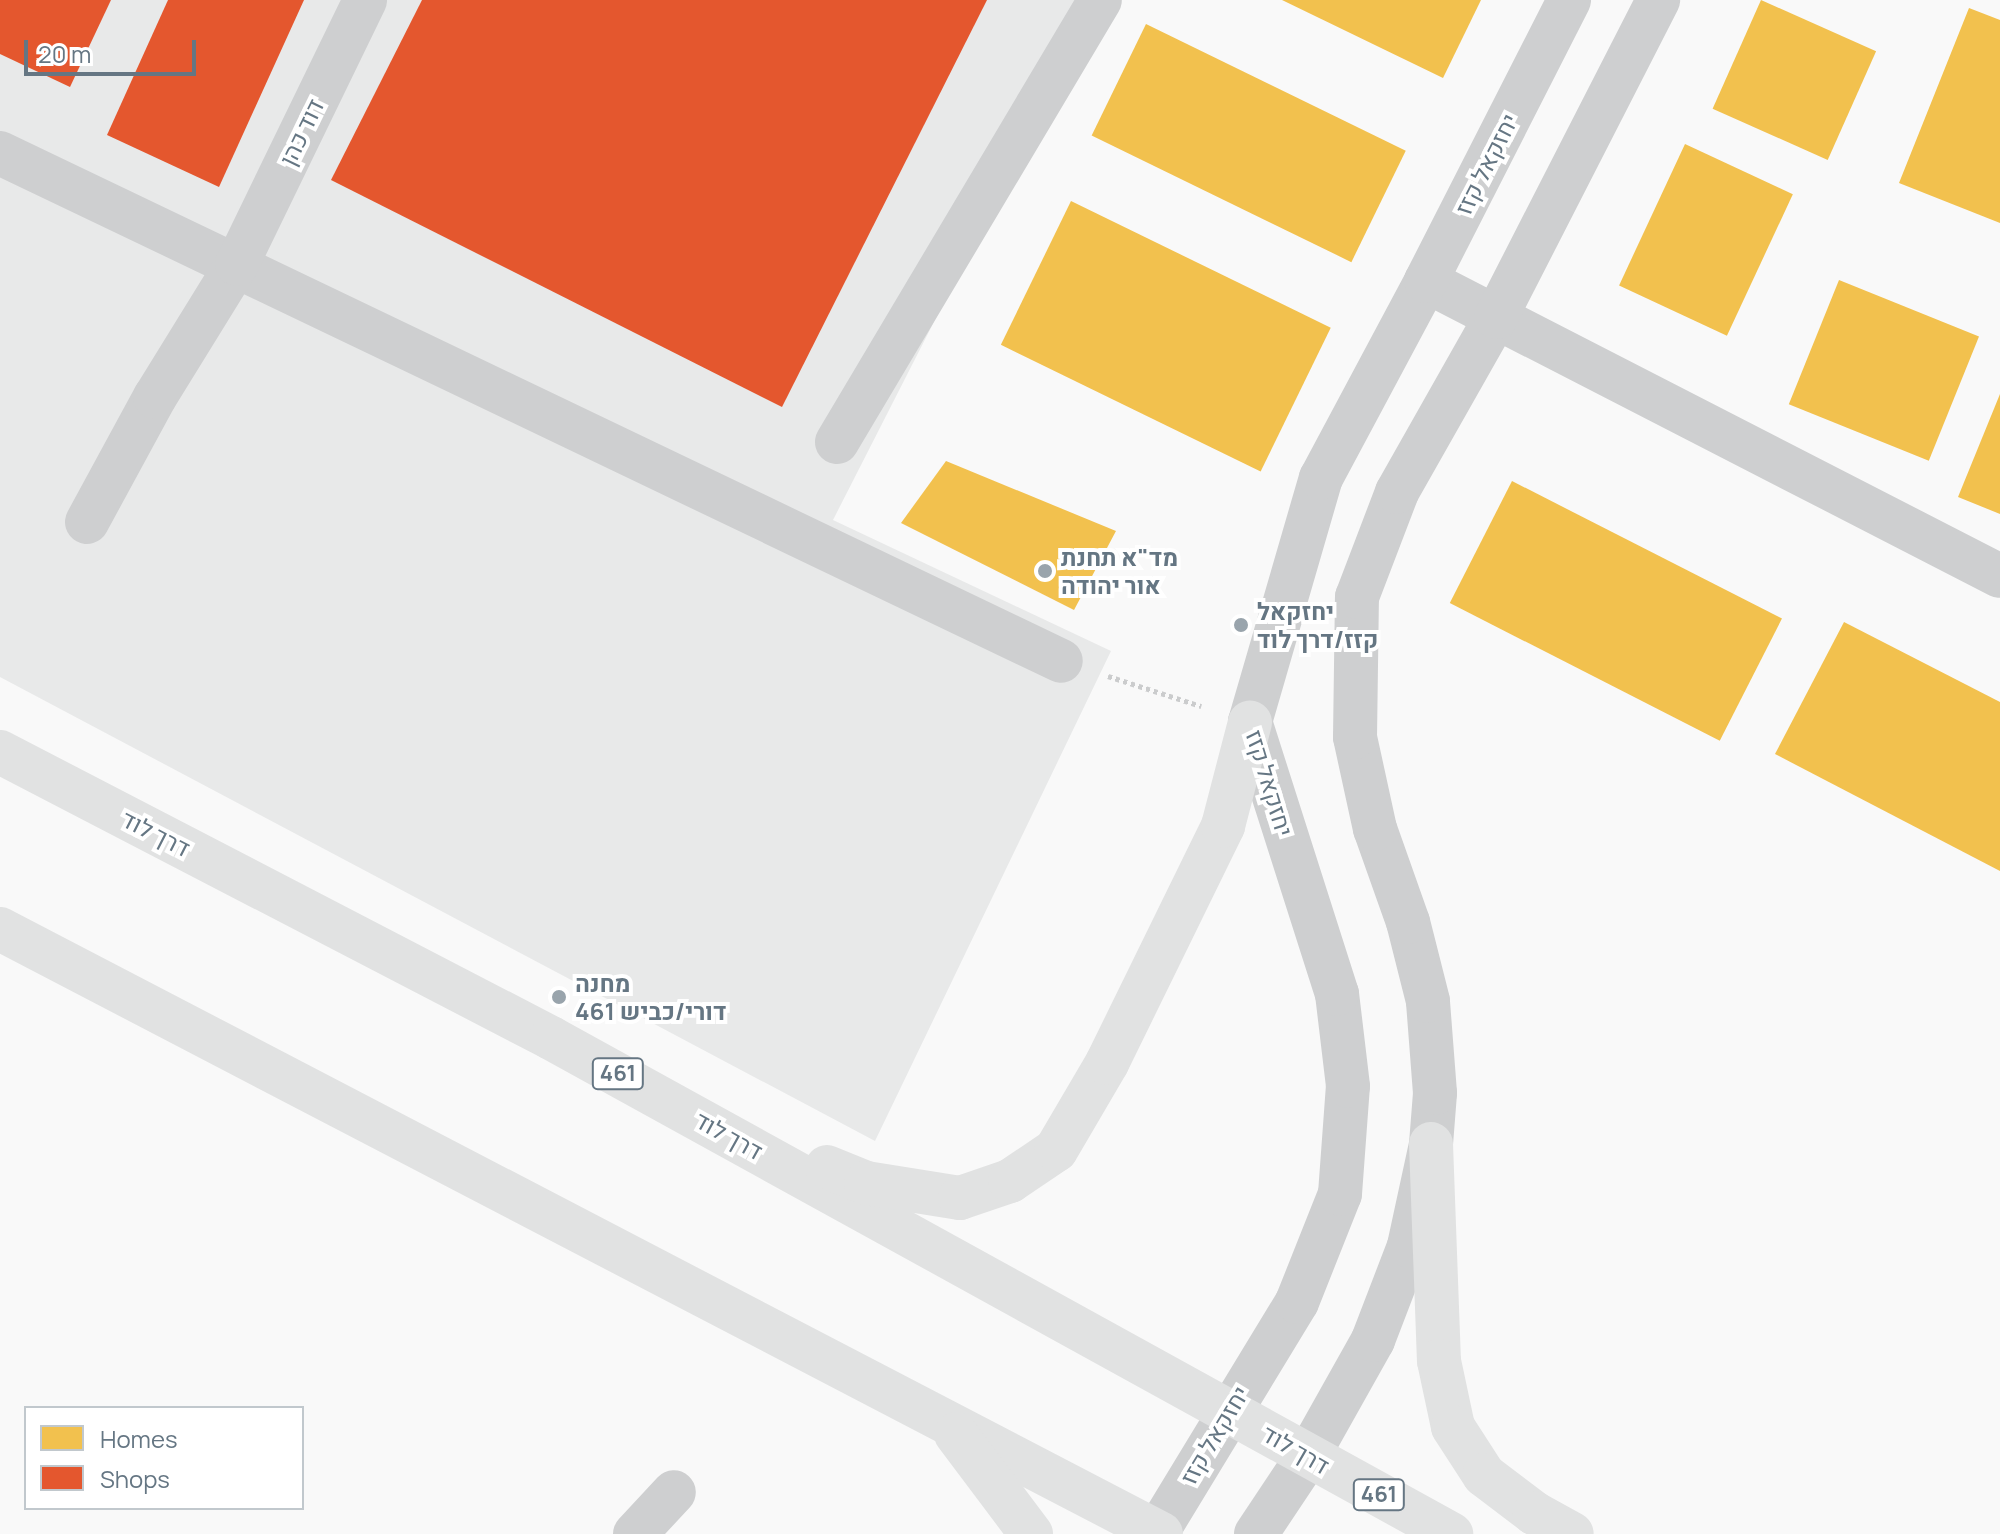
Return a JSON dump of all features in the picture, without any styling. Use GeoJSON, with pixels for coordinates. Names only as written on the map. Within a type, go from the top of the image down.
{"type":"FeatureCollection","features":[{"type":"Feature","properties":{"kind":"main road"},"geometry":{"type":"LineString","coordinates":[[686,1111],[866,1183],[960,1198],[1010,1181],[1056,1150],[1107,1063],[1223,826],[1250,722]]}},
{"type":"Feature","properties":{"kind":"main road","name":"דרך לוד"},"geometry":{"type":"LineString","coordinates":[[0,752],[686,1111],[1451,1534]]}},
{"type":"Feature","properties":{"kind":"main road"},"geometry":{"type":"LineString","coordinates":[[0,929],[1158,1533]]}},
{"type":"Feature","properties":{"kind":"main road"},"geometry":{"type":"LineString","coordinates":[[1431,1144],[1439,1361],[1453,1427],[1484,1475],[1534,1513],[1572,1534]]}},
{"type":"Feature","properties":{"kind":"main road"},"geometry":{"type":"LineString","coordinates":[[950,1425],[1031,1534]]}},
{"type":"Feature","properties":{"kind":"street","name":"דוד כהן"},"geometry":{"type":"LineString","coordinates":[[87,522],[155,397],[237,264],[365,0]]}},
{"type":"Feature","properties":{"kind":"street"},"geometry":{"type":"LineString","coordinates":[[837,442],[1100,0]]}},
{"type":"Feature","properties":{"kind":"street","name":"יחזקאל קזז"},"geometry":{"type":"LineString","coordinates":[[1158,1533],[1228,1410],[1297,1302],[1340,1194],[1348,1086],[1337,994],[1250,722],[1321,478],[1426,281],[1569,0]]}},
{"type":"Feature","properties":{"kind":"street"},"geometry":{"type":"LineString","coordinates":[[1256,1534],[1308,1456],[1373,1340],[1409,1246],[1431,1144],[1435,1093],[1428,1001],[1408,922],[1375,829],[1355,737],[1357,597],[1397,492],[1496,317],[1658,0]]}},
{"type":"Feature","properties":{"kind":"street"},"geometry":{"type":"LineString","coordinates":[[0,153],[1061,661]]}},
{"type":"Feature","properties":{"kind":"street"},"geometry":{"type":"LineString","coordinates":[[1426,281],[2000,576]]}},
{"type":"Feature","properties":{"kind":"street"},"geometry":{"type":"LineString","coordinates":[[635,1534],[674,1492]]}},
{"type":"Feature","properties":{"kind":"path"},"geometry":{"type":"LineString","coordinates":[[1061,661],[1250,722]]}},
{"type":"Feature","properties":{"kind":"shaded area"},"geometry":{"type":"Polygon","coordinates":[[[0,0],[1098,0],[833,520],[1111,651],[875,1141],[0,677],[0,0]]]}},
{"type":"Feature","properties":{"kind":"building: Homes"},"geometry":{"type":"Polygon","coordinates":[[[1282,0],[1481,0],[1443,78],[1282,0]]]}},
{"type":"Feature","properties":{"kind":"building: Homes"},"geometry":{"type":"Polygon","coordinates":[[[1761,0],[1876,51],[1828,160],[1713,109],[1761,0]]]}},
{"type":"Feature","properties":{"kind":"building: Homes"},"geometry":{"type":"Polygon","coordinates":[[[1969,8],[2000,20],[2000,223],[1899,183],[1969,8]]]}},
{"type":"Feature","properties":{"kind":"building: Homes"},"geometry":{"type":"Polygon","coordinates":[[[1146,24],[1406,151],[1351,262],[1092,135],[1146,24]]]}},
{"type":"Feature","properties":{"kind":"building: Homes"},"geometry":{"type":"Polygon","coordinates":[[[1685,144],[1793,194],[1727,336],[1619,285],[1685,144]]]}},
{"type":"Feature","properties":{"kind":"building: Homes"},"geometry":{"type":"Polygon","coordinates":[[[1071,201],[1331,328],[1261,471],[1001,345],[1071,201]]]}},
{"type":"Feature","properties":{"kind":"building: Homes"},"geometry":{"type":"Polygon","coordinates":[[[1839,280],[1979,337],[1929,461],[1789,404],[1839,280]]]}},
{"type":"Feature","properties":{"kind":"building: Homes"},"geometry":{"type":"Polygon","coordinates":[[[2000,394],[2000,514],[1958,497],[2000,394]]]}},
{"type":"Feature","properties":{"kind":"building: Homes","name":"מד\"א תחנת אור יהודה"},"geometry":{"type":"Polygon","coordinates":[[[946,461],[1116,531],[1074,610],[901,523],[946,461]]]}},
{"type":"Feature","properties":{"kind":"building: Homes"},"geometry":{"type":"Polygon","coordinates":[[[1512,481],[1782,619],[1720,741],[1450,603],[1512,481]]]}},
{"type":"Feature","properties":{"kind":"building: Homes"},"geometry":{"type":"Polygon","coordinates":[[[1844,622],[2000,702],[2000,871],[1775,754],[1844,622]]]}},
{"type":"Feature","properties":{"kind":"building: Shops"},"geometry":{"type":"Polygon","coordinates":[[[0,0],[111,0],[70,87],[0,54],[0,0]]]}},
{"type":"Feature","properties":{"kind":"building: Shops"},"geometry":{"type":"Polygon","coordinates":[[[168,0],[304,0],[219,187],[107,135],[168,0]]]}},
{"type":"Feature","properties":{"kind":"building: Shops"},"geometry":{"type":"Polygon","coordinates":[[[422,0],[987,0],[782,407],[331,180],[422,0]]]}},
{"type":"Feature","properties":{"kind":"place","name":"מד\"א תחנת אור יהודה"},"geometry":{"type":"Point","coordinates":[1045,571]}},
{"type":"Feature","properties":{"kind":"place","name":"יחזקאל קזז/דרך לוד"},"geometry":{"type":"Point","coordinates":[1241,625]}},
{"type":"Feature","properties":{"kind":"place","name":"מחנה דורי/כביש 461"},"geometry":{"type":"Point","coordinates":[559,997]}}]}
